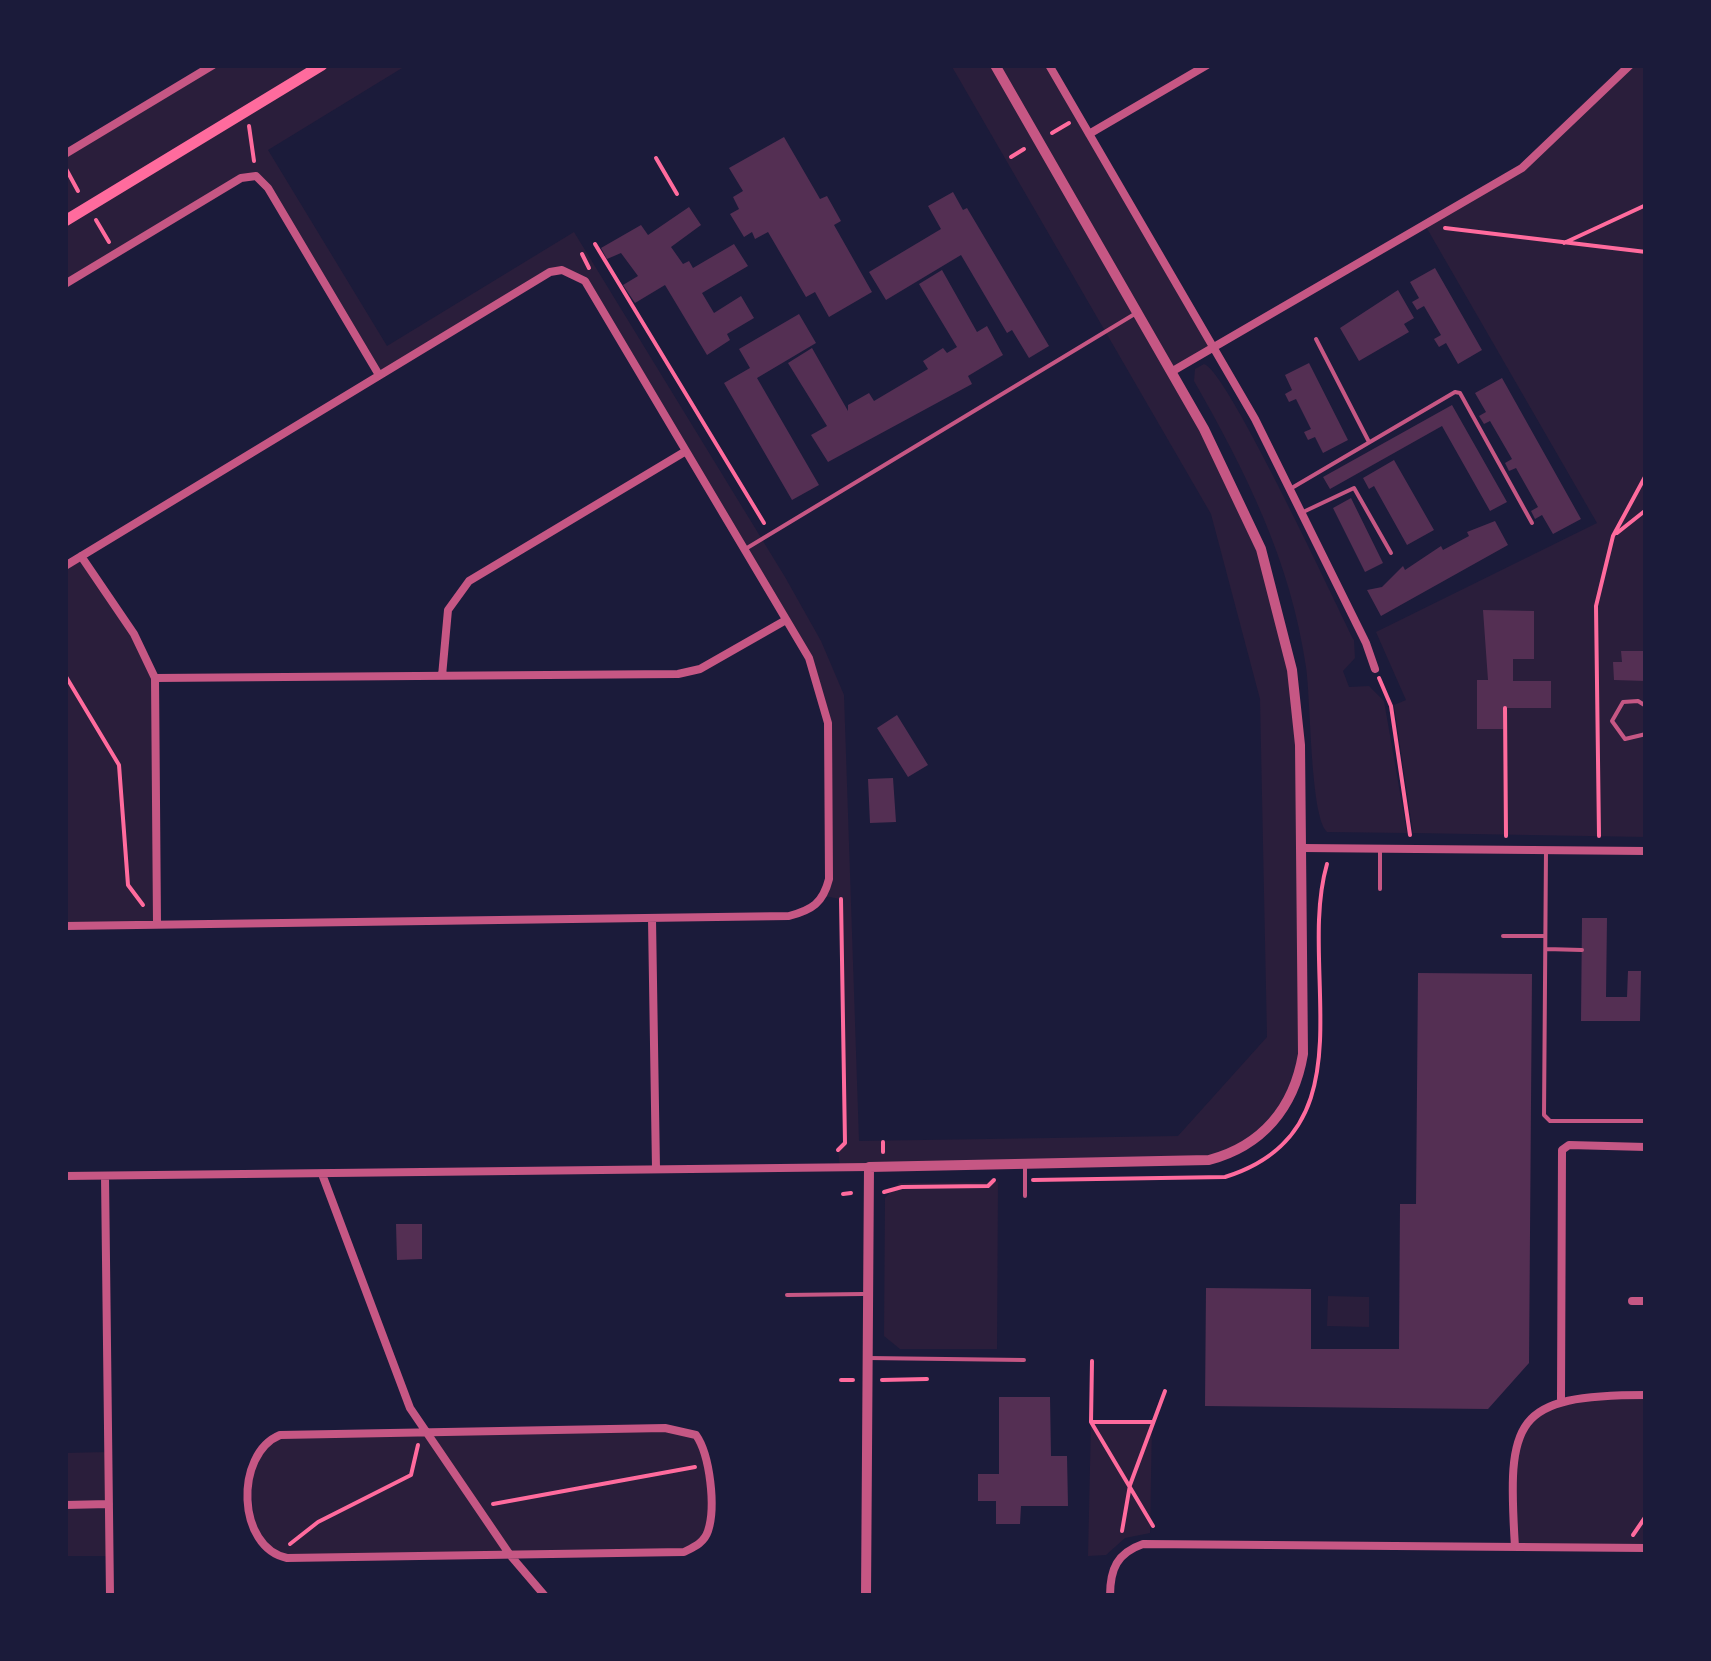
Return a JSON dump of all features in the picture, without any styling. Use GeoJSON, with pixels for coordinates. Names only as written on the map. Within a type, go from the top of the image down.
{"type":"FeatureCollection","features":[{"type":"Feature","properties":{"kind":"main road"},"geometry":{"type":"LineString","coordinates":[[65,221],[322,65]]}},
{"type":"Feature","properties":{"kind":"street"},"geometry":{"type":"LineString","coordinates":[[65,154],[213,65]]}},
{"type":"Feature","properties":{"kind":"street"},"geometry":{"type":"LineString","coordinates":[[65,1176],[1209,1160],[1248,1145],[1276,1120],[1297,1082],[1302,1054],[1300,745],[1280,614],[1262,548],[1234,484],[995,65]]}},
{"type":"Feature","properties":{"kind":"street"},"geometry":{"type":"LineString","coordinates":[[1049,65],[1214,347],[1366,642],[1375,670]]}},
{"type":"Feature","properties":{"kind":"street"},"geometry":{"type":"LineString","coordinates":[[1090,134],[1207,65]]}},
{"type":"Feature","properties":{"kind":"street"},"geometry":{"type":"LineString","coordinates":[[1171,372],[1522,168],[1630,65]]}},
{"type":"Feature","properties":{"kind":"street"},"geometry":{"type":"LineString","coordinates":[[65,284],[242,178],[256,176],[268,188],[380,375]]}},
{"type":"Feature","properties":{"kind":"street"},"geometry":{"type":"LineString","coordinates":[[65,566],[550,272],[574,273],[585,281],[809,658],[828,723],[829,879],[824,896],[810,910],[789,916],[65,926]]}},
{"type":"Feature","properties":{"kind":"street"},"geometry":{"type":"LineString","coordinates":[[442,676],[448,610],[469,581],[686,451]]}},
{"type":"Feature","properties":{"kind":"street"},"geometry":{"type":"LineString","coordinates":[[81,556],[134,634],[155,678],[157,924]]}},
{"type":"Feature","properties":{"kind":"street"},"geometry":{"type":"LineString","coordinates":[[155,678],[678,674],[700,669],[786,620]]}},
{"type":"Feature","properties":{"kind":"street"},"geometry":{"type":"LineString","coordinates":[[1303,848],[1646,851]]}},
{"type":"Feature","properties":{"kind":"street"},"geometry":{"type":"LineString","coordinates":[[652,918],[656,1170]]}},
{"type":"Feature","properties":{"kind":"street"},"geometry":{"type":"LineString","coordinates":[[1562,1399],[1562,1150],[1569,1145],[1646,1147]]}},
{"type":"Feature","properties":{"kind":"street"},"geometry":{"type":"LineString","coordinates":[[866,1596],[869,1167]]}},
{"type":"Feature","properties":{"kind":"street"},"geometry":{"type":"LineString","coordinates":[[322,1174],[400,1386],[422,1431],[510,1555],[545,1596]]}},
{"type":"Feature","properties":{"kind":"street"},"geometry":{"type":"LineString","coordinates":[[105,1176],[110,1596]]}},
{"type":"Feature","properties":{"kind":"street"},"geometry":{"type":"LineString","coordinates":[[1632,1301],[1646,1301]]}},
{"type":"Feature","properties":{"kind":"street"},"geometry":{"type":"LineString","coordinates":[[1516,1546],[1515,1448],[1525,1425],[1562,1399],[1646,1394]]}},
{"type":"Feature","properties":{"kind":"street"},"geometry":{"type":"LineString","coordinates":[[665,1428],[696,1434],[710,1464],[708,1530],[698,1545],[684,1552],[510,1555],[274,1556],[256,1537],[250,1497],[252,1460],[268,1440],[305,1433],[422,1431],[665,1428]]}},
{"type":"Feature","properties":{"kind":"street"},"geometry":{"type":"LineString","coordinates":[[65,1504],[109,1504]]}},
{"type":"Feature","properties":{"kind":"street"},"geometry":{"type":"LineString","coordinates":[[1110,1596],[1111,1574],[1122,1554],[1153,1544],[1646,1548]]}},
{"type":"Feature","properties":{"kind":"lane"},"geometry":{"type":"LineString","coordinates":[[745,549],[1137,312]]}},
{"type":"Feature","properties":{"kind":"lane"},"geometry":{"type":"LineString","coordinates":[[1316,340],[1369,443]]}},
{"type":"Feature","properties":{"kind":"lane"},"geometry":{"type":"LineString","coordinates":[[1289,490],[1458,392],[1532,523]]}},
{"type":"Feature","properties":{"kind":"lane"},"geometry":{"type":"LineString","coordinates":[[1300,513],[1354,488],[1391,553]]}},
{"type":"Feature","properties":{"kind":"lane"},"geometry":{"type":"LineString","coordinates":[[1646,706],[1638,701],[1623,702],[1612,721],[1626,739],[1646,734]]}},
{"type":"Feature","properties":{"kind":"lane"},"geometry":{"type":"LineString","coordinates":[[1380,848],[1380,889]]}},
{"type":"Feature","properties":{"kind":"lane"},"geometry":{"type":"LineString","coordinates":[[1546,850],[1546,1120],[1646,1122]]}},
{"type":"Feature","properties":{"kind":"lane"},"geometry":{"type":"LineString","coordinates":[[1504,936],[1545,936]]}},
{"type":"Feature","properties":{"kind":"lane"},"geometry":{"type":"LineString","coordinates":[[1545,949],[1582,950]]}},
{"type":"Feature","properties":{"kind":"lane"},"geometry":{"type":"LineString","coordinates":[[1025,1196],[1026,1164]]}},
{"type":"Feature","properties":{"kind":"lane"},"geometry":{"type":"LineString","coordinates":[[787,1294],[868,1294]]}},
{"type":"Feature","properties":{"kind":"lane"},"geometry":{"type":"LineString","coordinates":[[868,1358],[1024,1360]]}},
{"type":"Feature","properties":{"kind":"path"},"geometry":{"type":"LineString","coordinates":[[1052,133],[1080,117]]}},
{"type":"Feature","properties":{"kind":"path"},"geometry":{"type":"LineString","coordinates":[[249,126],[256,176]]}},
{"type":"Feature","properties":{"kind":"path"},"geometry":{"type":"LineString","coordinates":[[1011,157],[1024,149]]}},
{"type":"Feature","properties":{"kind":"path"},"geometry":{"type":"LineString","coordinates":[[656,158],[678,194]]}},
{"type":"Feature","properties":{"kind":"path"},"geometry":{"type":"LineString","coordinates":[[65,167],[78,190]]}},
{"type":"Feature","properties":{"kind":"path"},"geometry":{"type":"LineString","coordinates":[[1562,244],[1646,205]]}},
{"type":"Feature","properties":{"kind":"path"},"geometry":{"type":"LineString","coordinates":[[96,220],[116,253]]}},
{"type":"Feature","properties":{"kind":"path"},"geometry":{"type":"LineString","coordinates":[[1426,225],[1646,252]]}},
{"type":"Feature","properties":{"kind":"path"},"geometry":{"type":"LineString","coordinates":[[596,244],[770,534]]}},
{"type":"Feature","properties":{"kind":"path"},"geometry":{"type":"LineString","coordinates":[[582,254],[592,274]]}},
{"type":"Feature","properties":{"kind":"path"},"geometry":{"type":"LineString","coordinates":[[1600,836],[1596,606],[1613,536],[1646,474]]}},
{"type":"Feature","properties":{"kind":"path"},"geometry":{"type":"LineString","coordinates":[[1613,536],[1646,510]]}},
{"type":"Feature","properties":{"kind":"path"},"geometry":{"type":"LineString","coordinates":[[1375,670],[1392,706],[1410,836]]}},
{"type":"Feature","properties":{"kind":"path"},"geometry":{"type":"LineString","coordinates":[[65,675],[119,765],[128,885],[157,924]]}},
{"type":"Feature","properties":{"kind":"path"},"geometry":{"type":"LineString","coordinates":[[1505,708],[1506,836]]}},
{"type":"Feature","properties":{"kind":"path"},"geometry":{"type":"LineString","coordinates":[[884,1192],[1025,1180],[1225,1177],[1251,1169],[1293,1131],[1318,1082],[1320,940],[1327,864]]}},
{"type":"Feature","properties":{"kind":"path"},"geometry":{"type":"LineString","coordinates":[[838,1150],[845,1143],[841,899]]}},
{"type":"Feature","properties":{"kind":"path"},"geometry":{"type":"LineString","coordinates":[[883,1142],[883,1152]]}},
{"type":"Feature","properties":{"kind":"path"},"geometry":{"type":"LineString","coordinates":[[843,1194],[851,1193]]}},
{"type":"Feature","properties":{"kind":"path"},"geometry":{"type":"LineString","coordinates":[[1092,1361],[1091,1422],[1153,1526]]}},
{"type":"Feature","properties":{"kind":"path"},"geometry":{"type":"LineString","coordinates":[[867,1380],[927,1379]]}},
{"type":"Feature","properties":{"kind":"path"},"geometry":{"type":"LineString","coordinates":[[1122,1531],[1130,1485],[1165,1391]]}},
{"type":"Feature","properties":{"kind":"path"},"geometry":{"type":"LineString","coordinates":[[1091,1422],[1152,1422]]}},
{"type":"Feature","properties":{"kind":"path"},"geometry":{"type":"LineString","coordinates":[[274,1556],[318,1522],[411,1474],[422,1431]]}},
{"type":"Feature","properties":{"kind":"path"},"geometry":{"type":"LineString","coordinates":[[476,1507],[710,1464]]}},
{"type":"Feature","properties":{"kind":"path"},"geometry":{"type":"LineString","coordinates":[[1625,1548],[1646,1516]]}},
{"type":"Feature","properties":{"kind":"shaded area"},"geometry":{"type":"Polygon","coordinates":[[[213,65],[407,65],[268,150],[387,346],[574,232],[785,577],[821,641],[844,695],[859,1141],[1178,1136],[1267,1037],[1260,699],[1211,514],[951,65],[1049,65],[1214,347],[1172,371],[1234,484],[1280,614],[1300,745],[1303,1054],[1276,1119],[1222,1157],[840,1167],[838,1150],[845,1142],[840,899],[825,896],[829,879],[828,723],[809,658],[585,281],[574,273],[550,272],[379,375],[268,188],[250,176],[65,284],[65,154],[213,65]]]}},
{"type":"Feature","properties":{"kind":"shaded area"},"geometry":{"type":"Polygon","coordinates":[[[1630,65],[1646,65],[1646,837],[1413,833],[1394,705],[1406,700],[1376,632],[1597,523],[1425,225],[1508,177],[1630,65]]]}},
{"type":"Feature","properties":{"kind":"shaded area"},"geometry":{"type":"Polygon","coordinates":[[[1204,364],[1216,376],[1257,444],[1354,640],[1355,658],[1343,671],[1349,687],[1369,686],[1384,701],[1407,833],[1327,832],[1321,821],[1299,628],[1264,519],[1194,381],[1195,369],[1204,364]]]}},
{"type":"Feature","properties":{"kind":"shaded area"},"geometry":{"type":"Polygon","coordinates":[[[81,556],[134,634],[155,678],[157,924],[65,926],[65,566],[81,556]]]}},
{"type":"Feature","properties":{"kind":"shaded area"},"geometry":{"type":"Polygon","coordinates":[[[998,1182],[997,1349],[900,1349],[884,1336],[885,1198],[899,1183],[998,1182]]]}},
{"type":"Feature","properties":{"kind":"shaded area"},"geometry":{"type":"Polygon","coordinates":[[[1328,1296],[1369,1297],[1369,1327],[1327,1326],[1328,1296]]]}},
{"type":"Feature","properties":{"kind":"shaded area"},"geometry":{"type":"Polygon","coordinates":[[[1646,1395],[1646,1548],[1515,1546],[1515,1449],[1519,1435],[1550,1404],[1646,1395]]]}},
{"type":"Feature","properties":{"kind":"shaded area"},"geometry":{"type":"Polygon","coordinates":[[[1091,1422],[1152,1422],[1150,1533],[1125,1538],[1106,1555],[1088,1556],[1091,1422]]]}},
{"type":"Feature","properties":{"kind":"shaded area"},"geometry":{"type":"Polygon","coordinates":[[[665,1428],[696,1435],[710,1482],[710,1515],[705,1530],[697,1543],[684,1552],[274,1556],[256,1537],[250,1476],[258,1449],[280,1435],[665,1428]]]}},
{"type":"Feature","properties":{"kind":"shaded area"},"geometry":{"type":"Polygon","coordinates":[[[108,1452],[110,1556],[65,1556],[65,1453],[108,1452]]]}},
{"type":"Feature","properties":{"kind":"building"},"geometry":{"type":"Polygon","coordinates":[[[784,137],[820,199],[827,196],[841,221],[834,225],[872,292],[829,317],[815,292],[806,297],[768,232],[755,239],[752,232],[744,237],[730,214],[739,209],[733,197],[743,191],[729,168],[784,137]]]}},
{"type":"Feature","properties":{"kind":"building"},"geometry":{"type":"Polygon","coordinates":[[[953,192],[963,210],[967,208],[1049,346],[1029,358],[1012,330],[1007,333],[961,255],[886,300],[869,272],[941,229],[928,206],[953,192]]]}},
{"type":"Feature","properties":{"kind":"building"},"geometry":{"type":"Polygon","coordinates":[[[689,207],[701,225],[671,247],[683,264],[689,261],[693,268],[734,244],[748,266],[702,293],[714,313],[741,296],[754,318],[727,334],[730,340],[707,355],[665,285],[635,303],[623,285],[638,276],[621,253],[607,259],[601,248],[641,225],[648,235],[689,207]]]}},
{"type":"Feature","properties":{"kind":"building"},"geometry":{"type":"Polygon","coordinates":[[[1435,268],[1482,350],[1458,364],[1446,343],[1439,347],[1434,339],[1441,335],[1424,306],[1417,310],[1412,302],[1419,298],[1410,282],[1435,268]]]}},
{"type":"Feature","properties":{"kind":"building"},"geometry":{"type":"Polygon","coordinates":[[[942,270],[977,332],[987,326],[1003,355],[968,376],[972,384],[828,462],[811,435],[827,426],[788,363],[812,348],[848,411],[848,405],[869,393],[874,401],[928,369],[923,361],[943,348],[947,353],[957,347],[919,284],[942,270]]]}},
{"type":"Feature","properties":{"kind":"building"},"geometry":{"type":"Polygon","coordinates":[[[1398,290],[1414,318],[1404,324],[1409,332],[1359,361],[1340,328],[1398,290]]]}},
{"type":"Feature","properties":{"kind":"building"},"geometry":{"type":"Polygon","coordinates":[[[799,314],[816,343],[757,378],[819,485],[792,500],[724,383],[750,368],[739,349],[799,314]]]}},
{"type":"Feature","properties":{"kind":"building"},"geometry":{"type":"Polygon","coordinates":[[[1309,363],[1348,440],[1323,453],[1315,437],[1308,440],[1304,432],[1311,429],[1296,399],[1289,402],[1285,394],[1292,390],[1285,375],[1309,363]]]}},
{"type":"Feature","properties":{"kind":"building"},"geometry":{"type":"Polygon","coordinates":[[[1502,378],[1581,519],[1553,534],[1542,515],[1535,519],[1531,511],[1538,507],[1516,468],[1509,471],[1505,463],[1512,459],[1490,421],[1484,424],[1479,416],[1486,412],[1475,393],[1502,378]]]}},
{"type":"Feature","properties":{"kind":"building"},"geometry":{"type":"Polygon","coordinates":[[[1452,405],[1507,502],[1490,511],[1442,426],[1330,489],[1323,477],[1452,405]]]}},
{"type":"Feature","properties":{"kind":"building"},"geometry":{"type":"Polygon","coordinates":[[[1394,460],[1434,530],[1407,545],[1374,486],[1369,489],[1363,478],[1394,460]]]}},
{"type":"Feature","properties":{"kind":"building"},"geometry":{"type":"Polygon","coordinates":[[[1351,498],[1383,563],[1365,572],[1333,508],[1351,498]]]}},
{"type":"Feature","properties":{"kind":"building"},"geometry":{"type":"Polygon","coordinates":[[[1495,521],[1508,545],[1381,616],[1367,590],[1382,587],[1403,566],[1405,570],[1441,546],[1443,550],[1469,536],[1467,532],[1495,521]]]}},
{"type":"Feature","properties":{"kind":"building"},"geometry":{"type":"Polygon","coordinates":[[[1483,610],[1534,611],[1534,659],[1513,659],[1513,681],[1551,681],[1551,708],[1503,708],[1503,729],[1477,729],[1477,680],[1488,680],[1483,610]]]}},
{"type":"Feature","properties":{"kind":"building"},"geometry":{"type":"Polygon","coordinates":[[[1621,651],[1646,651],[1646,681],[1614,680],[1613,662],[1622,662],[1621,651]]]}},
{"type":"Feature","properties":{"kind":"building"},"geometry":{"type":"Polygon","coordinates":[[[897,715],[928,765],[908,777],[877,728],[897,715]]]}},
{"type":"Feature","properties":{"kind":"building"},"geometry":{"type":"Polygon","coordinates":[[[893,778],[896,822],[870,823],[868,779],[893,778]]]}},
{"type":"Feature","properties":{"kind":"building"},"geometry":{"type":"Polygon","coordinates":[[[1582,918],[1607,918],[1606,997],[1627,997],[1628,971],[1641,971],[1640,1021],[1581,1021],[1582,918]]]}},
{"type":"Feature","properties":{"kind":"building"},"geometry":{"type":"Polygon","coordinates":[[[1418,973],[1532,974],[1529,1363],[1488,1409],[1205,1406],[1206,1288],[1311,1289],[1311,1349],[1399,1349],[1400,1204],[1416,1204],[1418,973]]]}},
{"type":"Feature","properties":{"kind":"building"},"geometry":{"type":"Polygon","coordinates":[[[396,1224],[422,1224],[422,1259],[397,1260],[396,1224]]]}},
{"type":"Feature","properties":{"kind":"building"},"geometry":{"type":"Polygon","coordinates":[[[999,1397],[1050,1397],[1051,1456],[1067,1456],[1068,1506],[1021,1506],[1020,1524],[996,1524],[996,1501],[978,1501],[978,1474],[999,1474],[999,1397]]]}}]}
